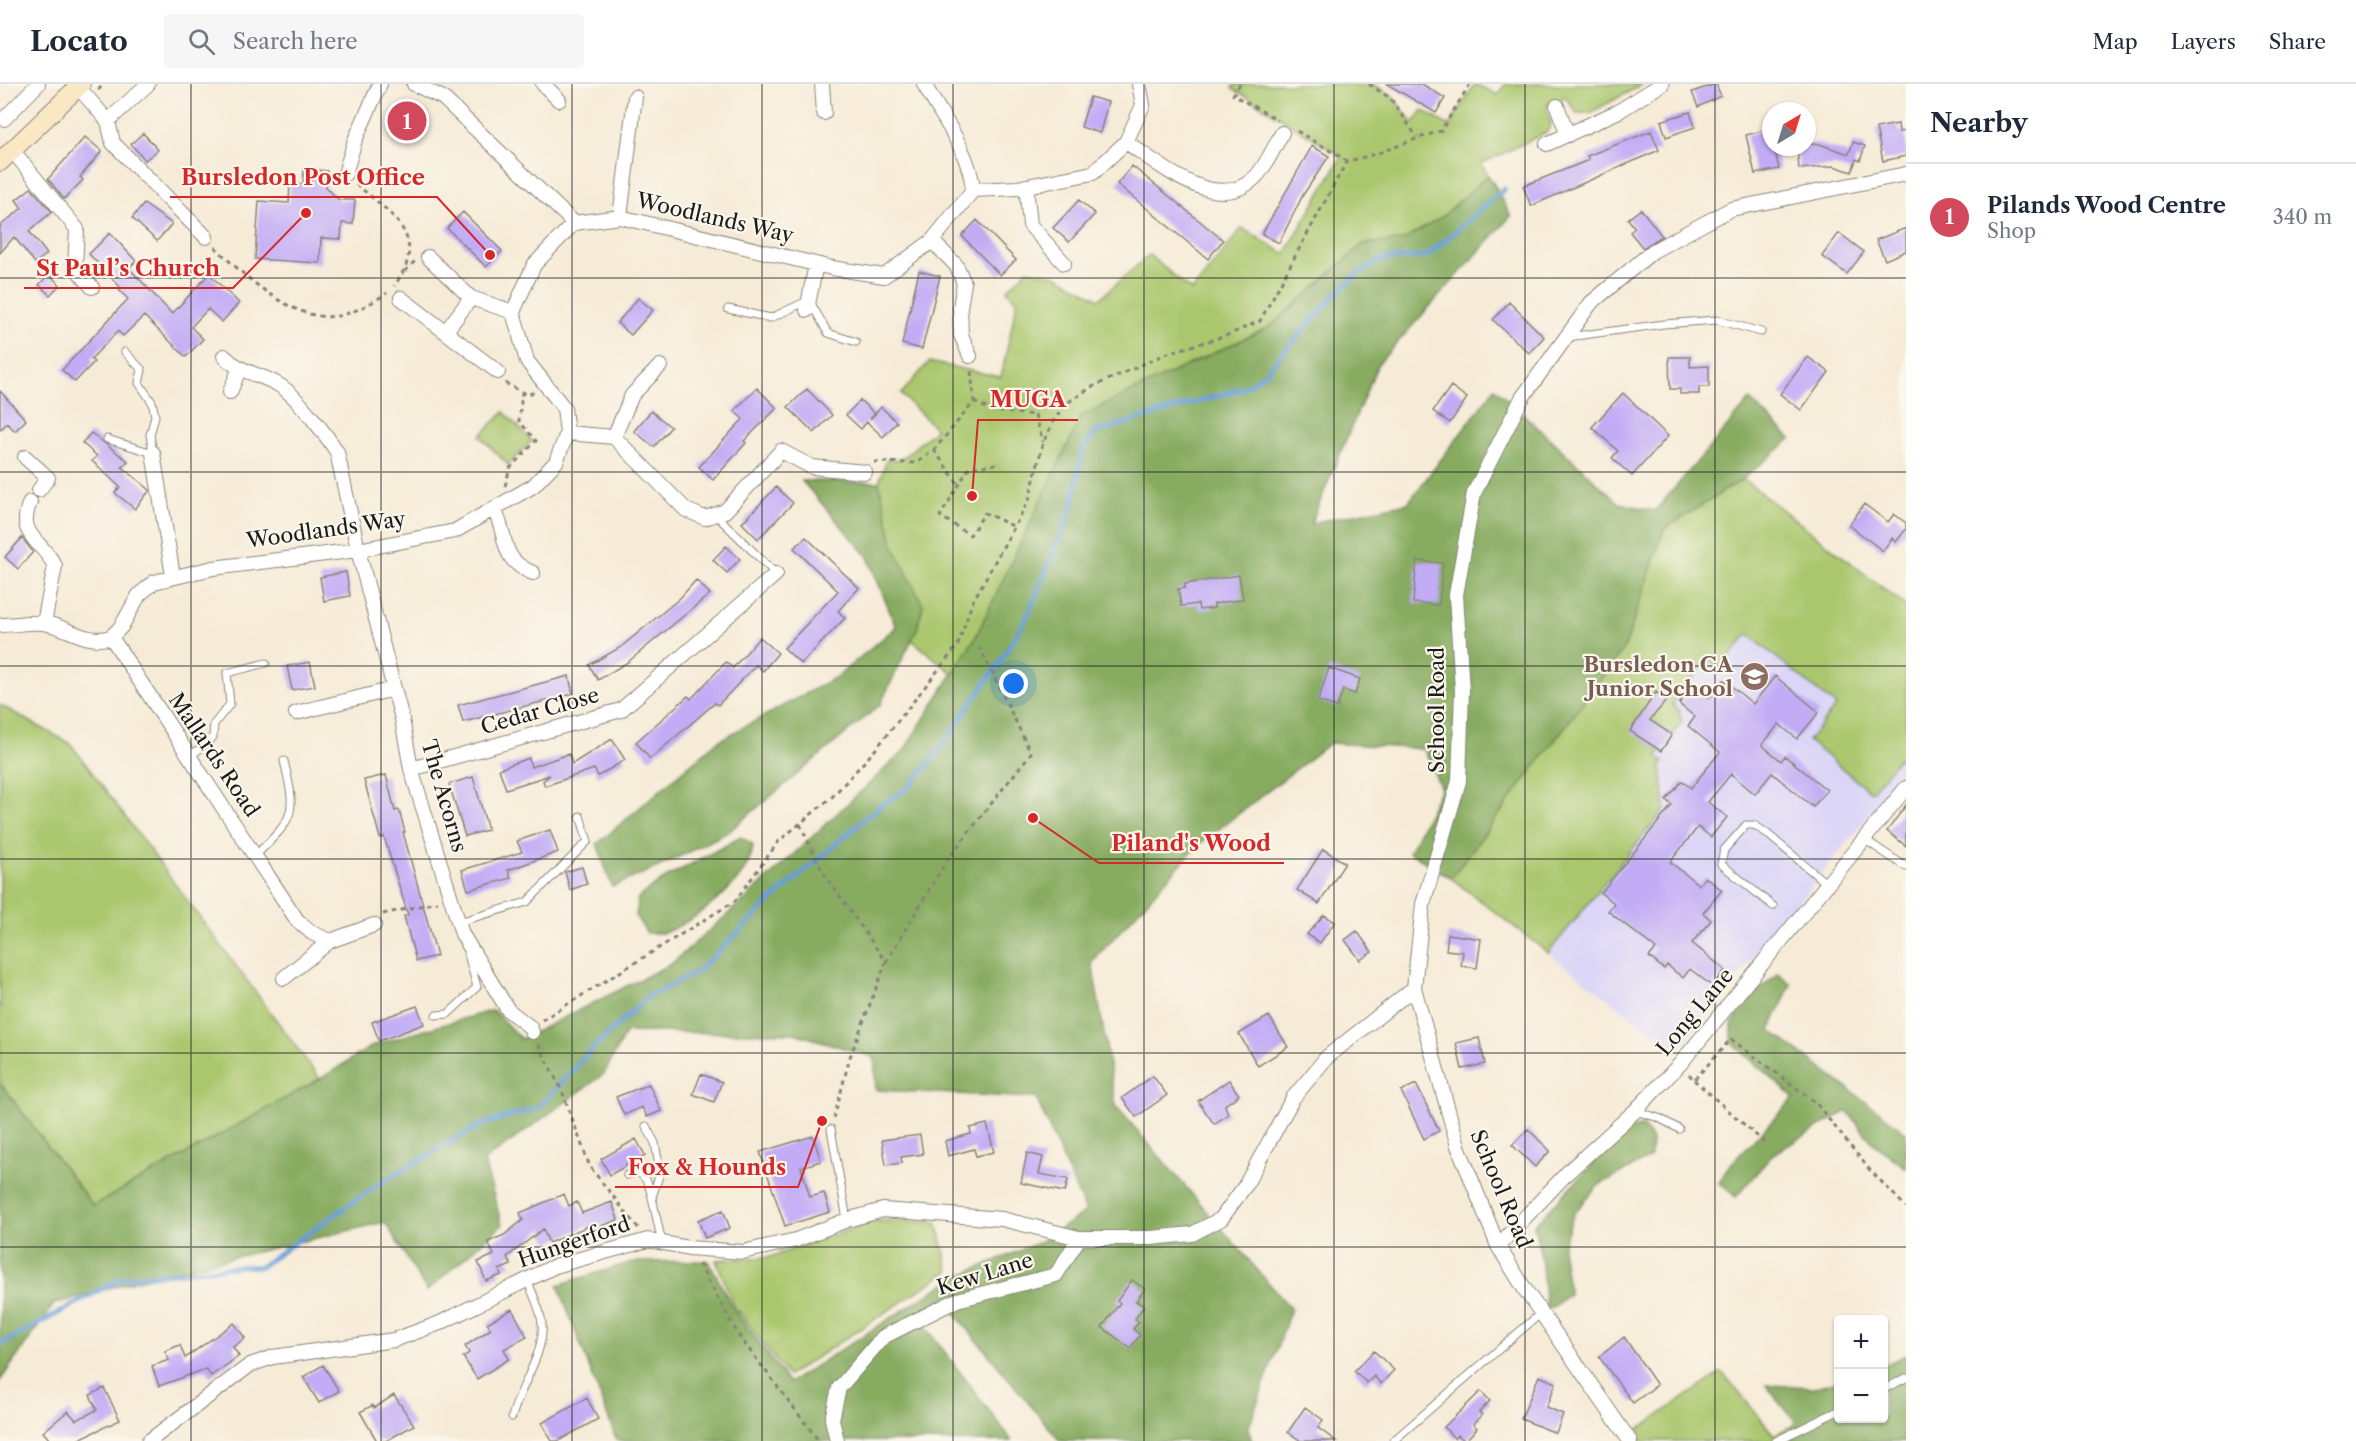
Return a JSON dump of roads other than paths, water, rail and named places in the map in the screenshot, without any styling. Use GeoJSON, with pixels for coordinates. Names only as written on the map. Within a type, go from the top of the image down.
{"type":"FeatureCollection","features":[{"type":"Feature","properties":{"kind":"main road"},"geometry":{"type":"LineString","coordinates":[[6,156],[80,85]]}},
{"type":"Feature","properties":{"kind":"street"},"geometry":{"type":"LineString","coordinates":[[4,119],[38,84]]}},
{"type":"Feature","properties":{"kind":"street"},"geometry":{"type":"LineString","coordinates":[[108,121],[148,84]]}},
{"type":"Feature","properties":{"kind":"street"},"geometry":{"type":"LineString","coordinates":[[345,174],[355,140],[381,84]]}},
{"type":"Feature","properties":{"kind":"street"},"geometry":{"type":"LineString","coordinates":[[414,84],[443,98],[574,223],[534,265],[513,312],[527,361],[564,408],[567,433],[614,437],[686,510],[705,518],[717,516],[734,503],[781,451],[812,467],[865,472]]}},
{"type":"Feature","properties":{"kind":"street"},"geometry":{"type":"LineString","coordinates":[[543,84],[559,100]]}},
{"type":"Feature","properties":{"kind":"street"},"geometry":{"type":"LineString","coordinates":[[822,84],[824,113]]}},
{"type":"Feature","properties":{"kind":"street"},"geometry":{"type":"LineString","coordinates":[[924,84],[964,153],[971,171],[973,190],[1026,186],[1093,173],[1126,142],[1143,105],[1139,84]]}},
{"type":"Feature","properties":{"kind":"street"},"geometry":{"type":"LineString","coordinates":[[1547,144],[1619,111],[1662,84]]}},
{"type":"Feature","properties":{"kind":"street"},"geometry":{"type":"LineString","coordinates":[[80,85],[108,121],[112,143],[206,237]]}},
{"type":"Feature","properties":{"kind":"street"},"geometry":{"type":"LineString","coordinates":[[620,217],[635,96]]}},
{"type":"Feature","properties":{"kind":"street"},"geometry":{"type":"LineString","coordinates":[[1557,106],[1568,135]]}},
{"type":"Feature","properties":{"kind":"street"},"geometry":{"type":"LineString","coordinates":[[1126,142],[1185,179],[1215,192],[1244,186],[1258,173],[1286,130]]}},
{"type":"Feature","properties":{"kind":"street"},"geometry":{"type":"LineString","coordinates":[[6,156],[77,229],[75,267],[92,287]]}},
{"type":"Feature","properties":{"kind":"street","name":"School Road"},"geometry":{"type":"LineString","coordinates":[[1630,1441],[1541,1313],[1498,1245],[1458,1146],[1414,988],[1423,904],[1459,781],[1462,690],[1456,595],[1474,493],[1522,399],[1591,303],[1653,251],[1731,209],[1906,174]]}},
{"type":"Feature","properties":{"kind":"street"},"geometry":{"type":"LineString","coordinates":[[1026,186],[1030,225],[1064,263]]}},
{"type":"Feature","properties":{"kind":"street","name":"Woodlands Way"},"geometry":{"type":"LineString","coordinates":[[574,223],[620,217],[816,264],[884,276],[932,241],[973,190]]}},
{"type":"Feature","properties":{"kind":"street"},"geometry":{"type":"LineString","coordinates":[[932,241],[956,265],[964,283],[960,307],[961,335],[970,356]]}},
{"type":"Feature","properties":{"kind":"street"},"geometry":{"type":"LineString","coordinates":[[428,256],[471,298],[513,312]]}},
{"type":"Feature","properties":{"kind":"street"},"geometry":{"type":"LineString","coordinates":[[808,305],[816,264]]}},
{"type":"Feature","properties":{"kind":"street"},"geometry":{"type":"LineString","coordinates":[[401,298],[498,372]]}},
{"type":"Feature","properties":{"kind":"street"},"geometry":{"type":"LineString","coordinates":[[446,331],[471,298]]}},
{"type":"Feature","properties":{"kind":"street"},"geometry":{"type":"LineString","coordinates":[[224,356],[239,370],[230,392]]}},
{"type":"Feature","properties":{"kind":"street"},"geometry":{"type":"LineString","coordinates":[[614,437],[632,395],[660,366]]}},
{"type":"Feature","properties":{"kind":"street","name":"The Acorns"},"geometry":{"type":"LineString","coordinates":[[239,370],[283,388],[329,439],[341,463],[358,550],[394,688],[411,769],[461,928],[508,1010],[531,1030]]}},
{"type":"Feature","properties":{"kind":"street","name":"Woodlands Way"},"geometry":{"type":"LineString","coordinates":[[111,637],[122,627],[133,604],[146,588],[173,576],[213,567],[358,550],[455,531],[533,486],[556,462],[567,433]]}},
{"type":"Feature","properties":{"kind":"street"},"geometry":{"type":"LineString","coordinates":[[153,453],[173,576]]}},
{"type":"Feature","properties":{"kind":"street"},"geometry":{"type":"LineString","coordinates":[[25,458],[48,478],[39,490]]}},
{"type":"Feature","properties":{"kind":"street"},"geometry":{"type":"LineString","coordinates":[[30,502],[25,514],[25,526],[55,566],[44,623]]}},
{"type":"Feature","properties":{"kind":"street"},"geometry":{"type":"LineString","coordinates":[[498,506],[505,548],[519,568],[532,573]]}},
{"type":"Feature","properties":{"kind":"street","name":"Cedar Close"},"geometry":{"type":"LineString","coordinates":[[411,769],[621,710],[776,574]]}},
{"type":"Feature","properties":{"kind":"street"},"geometry":{"type":"LineString","coordinates":[[0,625],[44,623],[95,641],[111,637]]}},
{"type":"Feature","properties":{"kind":"street","name":"Mallards Road"},"geometry":{"type":"LineString","coordinates":[[111,637],[297,920],[312,933],[330,941]]}},
{"type":"Feature","properties":{"kind":"street"},"geometry":{"type":"LineString","coordinates":[[296,713],[394,688]]}},
{"type":"Feature","properties":{"kind":"street","name":"Long Lane"},"geometry":{"type":"LineString","coordinates":[[1498,1245],[1569,1171],[1635,1111],[1680,1064],[1906,788]]}},
{"type":"Feature","properties":{"kind":"street"},"geometry":{"type":"LineString","coordinates":[[284,978],[330,941],[374,925]]}},
{"type":"Feature","properties":{"kind":"street"},"geometry":{"type":"LineString","coordinates":[[1079,1238],[1151,1238],[1192,1234],[1221,1219],[1245,1186],[1293,1098],[1327,1057],[1414,988]]}},
{"type":"Feature","properties":{"kind":"street","name":"Hungerford"},"geometry":{"type":"LineString","coordinates":[[151,1440],[250,1365],[273,1357],[394,1340],[440,1323],[555,1266],[648,1240],[689,1248],[743,1252],[796,1240],[847,1220],[883,1210],[1002,1219],[1079,1238]]}},
{"type":"Feature","properties":{"kind":"street","name":"Kew Lane"},"geometry":{"type":"LineString","coordinates":[[837,1441],[832,1419],[839,1388],[883,1337],[957,1300],[1056,1275],[1079,1238]]}},
{"type":"Feature","properties":{"kind":"lane"},"geometry":{"type":"LineString","coordinates":[[728,309],[771,318],[808,305],[828,333],[856,342]]}},
{"type":"Feature","properties":{"kind":"lane"},"geometry":{"type":"LineString","coordinates":[[1566,338],[1664,324],[1717,320],[1761,332]]}},
{"type":"Feature","properties":{"kind":"lane"},"geometry":{"type":"LineString","coordinates":[[107,439],[153,453],[150,435],[155,416],[152,402],[139,383],[141,370],[125,352]]}},
{"type":"Feature","properties":{"kind":"lane"},"geometry":{"type":"LineString","coordinates":[[717,516],[776,574]]}},
{"type":"Feature","properties":{"kind":"lane"},"geometry":{"type":"LineString","coordinates":[[190,757],[213,736],[214,724],[230,704],[227,673],[266,663]]}},
{"type":"Feature","properties":{"kind":"lane"},"geometry":{"type":"LineString","coordinates":[[255,855],[280,832],[291,814],[294,801],[284,761]]}},
{"type":"Feature","properties":{"kind":"lane"},"geometry":{"type":"LineString","coordinates":[[436,1015],[448,1014],[477,987],[461,928],[527,902],[588,841],[580,816]]}},
{"type":"Feature","properties":{"kind":"lane"},"geometry":{"type":"LineString","coordinates":[[1773,906],[1721,864],[1724,850],[1746,825],[1754,825],[1765,832],[1827,884]]}},
{"type":"Feature","properties":{"kind":"lane"},"geometry":{"type":"LineString","coordinates":[[1864,839],[1906,867]]}},
{"type":"Feature","properties":{"kind":"lane"},"geometry":{"type":"LineString","coordinates":[[1635,1111],[1659,1118],[1679,1129]]}},
{"type":"Feature","properties":{"kind":"lane"},"geometry":{"type":"LineString","coordinates":[[646,1126],[655,1143],[660,1173],[652,1197]]}},
{"type":"Feature","properties":{"kind":"lane"},"geometry":{"type":"LineString","coordinates":[[831,1129],[847,1220]]}},
{"type":"Feature","properties":{"kind":"lane"},"geometry":{"type":"LineString","coordinates":[[627,1175],[637,1172],[647,1179],[662,1244]]}},
{"type":"Feature","properties":{"kind":"lane"},"geometry":{"type":"LineString","coordinates":[[512,1417],[516,1400],[540,1347],[543,1332],[542,1321],[527,1279]]}},
{"type":"Feature","properties":{"kind":"lane"},"geometry":{"type":"LineString","coordinates":[[1392,1441],[1541,1313]]}},
{"type":"Feature","properties":{"kind":"lane"},"geometry":{"type":"LineString","coordinates":[[1888,1387],[1906,1378]]}},
{"type":"Feature","properties":{"kind":"lane"},"geometry":{"type":"LineString","coordinates":[[1776,1441],[1834,1413]]}},
{"type":"Feature","properties":{"kind":"waterway"},"geometry":{"type":"LineString","coordinates":[[0,1345],[122,1278],[243,1266],[260,1267],[379,1184],[480,1125],[538,1108],[595,1046],[649,996],[697,972],[775,897],[881,805],[908,788],[930,763],[1000,662],[1027,617],[1072,508],[1083,450],[1096,432],[1244,388],[1264,374],[1336,294],[1357,275],[1380,260],[1427,256],[1504,189]]}},
{"type":"Feature","properties":{"kind":"place","name":"Pilands Wood Centre"},"geometry":{"type":"Point","coordinates":[407,121]}},
{"type":"Feature","properties":{"kind":"place","name":"St Paul’s Church"},"geometry":{"type":"Point","coordinates":[306,213]}},
{"type":"Feature","properties":{"kind":"place","name":"Bursledon Post Office"},"geometry":{"type":"Point","coordinates":[490,255]}},
{"type":"Feature","properties":{"kind":"place","name":"MUGA"},"geometry":{"type":"Point","coordinates":[972,496]}},
{"type":"Feature","properties":{"kind":"place","name":"Bursledon CA Junior School"},"geometry":{"type":"Point","coordinates":[1754,677]}},
{"type":"Feature","properties":{"kind":"place","name":"Piland's Wood"},"geometry":{"type":"Point","coordinates":[1033,818]}},
{"type":"Feature","properties":{"kind":"place","name":"Fox & Hounds"},"geometry":{"type":"Point","coordinates":[822,1121]}}]}
